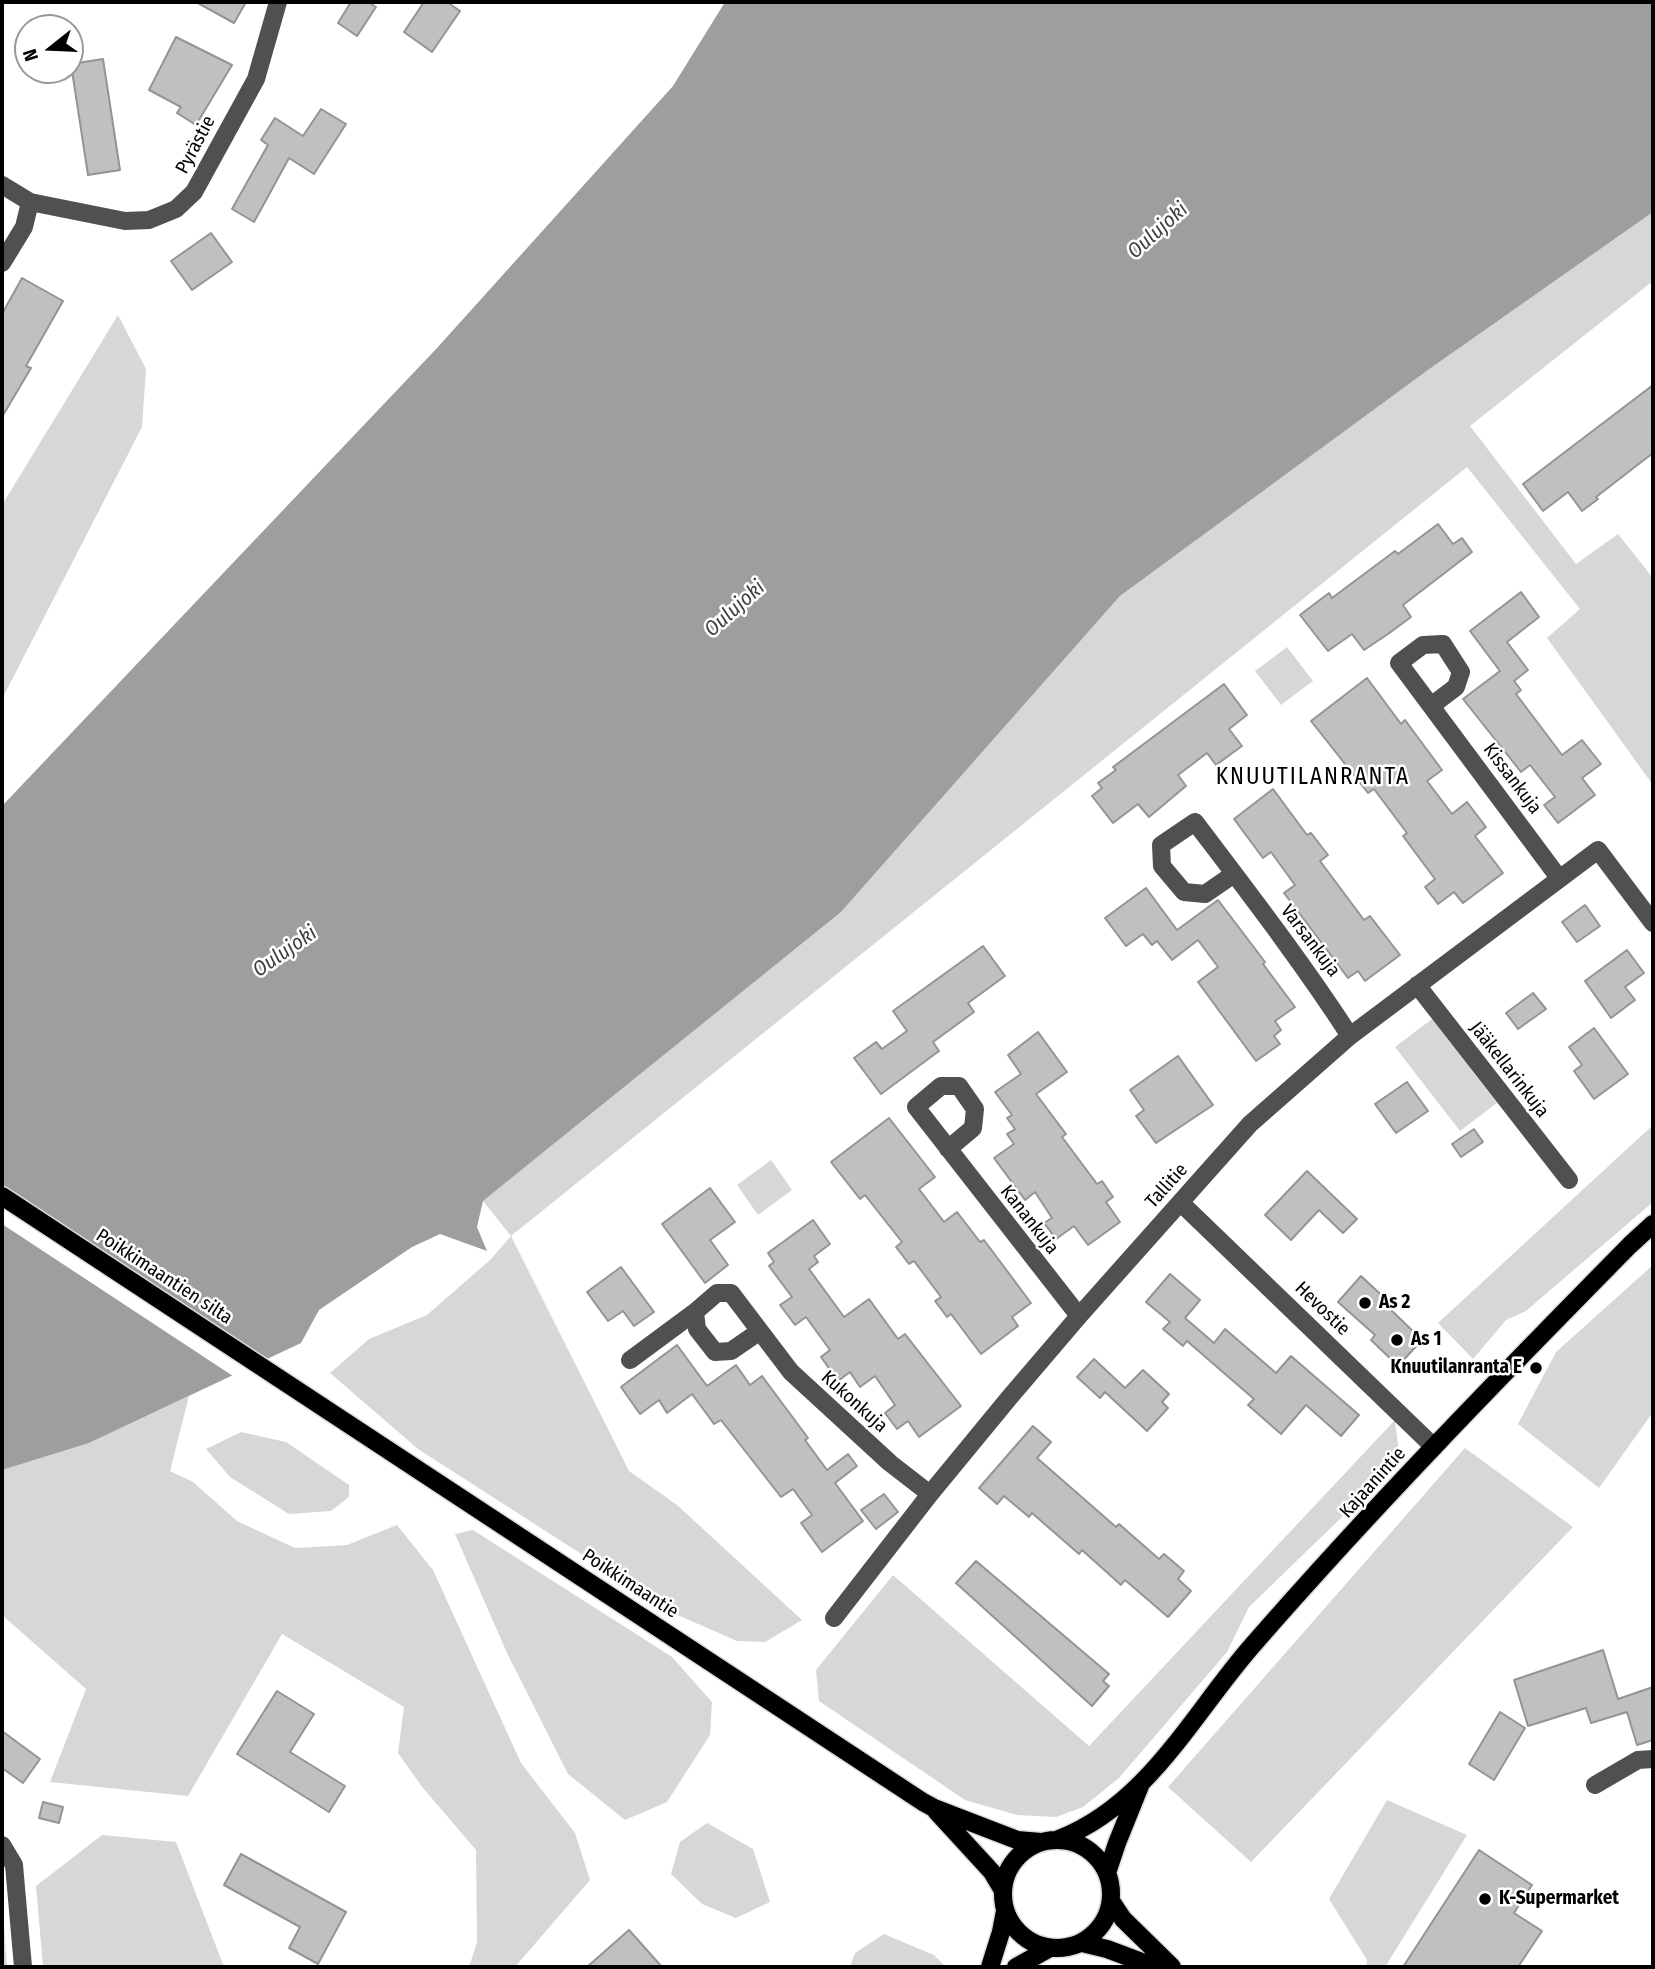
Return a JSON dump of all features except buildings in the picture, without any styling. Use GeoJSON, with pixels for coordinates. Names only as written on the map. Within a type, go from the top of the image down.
{"type":"FeatureCollection","features":[{"type":"Feature","properties":{"kind":"main road","name":"Poikkimaantien silta"},"geometry":{"type":"LineString","coordinates":[[2,1196],[302,1394]]}},
{"type":"Feature","properties":{"kind":"main road","name":"Kajaanintie"},"geometry":{"type":"LineString","coordinates":[[1050,1840],[1083,1830],[1140,1786],[1250,1648],[1434,1447],[1653,1224]]}},
{"type":"Feature","properties":{"kind":"main road","name":"Poikkimaantie"},"geometry":{"type":"LineString","coordinates":[[302,1394],[934,1808],[1017,1840],[1050,1840]]}},
{"type":"Feature","properties":{"kind":"main road","name":"Kajaanintie"},"geometry":{"type":"LineString","coordinates":[[1107,1873],[1140,1786]]}},
{"type":"Feature","properties":{"kind":"main road","name":"Poikkimaantie"},"geometry":{"type":"LineString","coordinates":[[934,1808],[992,1872],[1002,1889]]}},
{"type":"Feature","properties":{"kind":"main road"},"geometry":{"type":"LineString","coordinates":[[990,1967],[1005,1912],[1002,1889],[1008,1868],[1022,1852],[1050,1840],[1069,1840],[1096,1856],[1107,1873],[1111,1901],[1123,1919],[1172,1967]]}},
{"type":"Feature","properties":{"kind":"main road"},"geometry":{"type":"LineString","coordinates":[[1005,1912],[1022,1936],[1040,1946],[1071,1946],[1082,1942],[1099,1928],[1111,1901]]}},
{"type":"Feature","properties":{"kind":"main road"},"geometry":{"type":"LineString","coordinates":[[1082,1942],[1155,1967]]}},
{"type":"Feature","properties":{"kind":"main road"},"geometry":{"type":"LineString","coordinates":[[1016,1967],[1050,1948]]}},
{"type":"Feature","properties":{"kind":"street","name":"Pyrästie"},"geometry":{"type":"LineString","coordinates":[[2,185],[30,202],[125,221],[149,220],[176,209],[194,192],[256,79],[278,2]]}},
{"type":"Feature","properties":{"kind":"street"},"geometry":{"type":"LineString","coordinates":[[2,263],[24,227],[30,202]]}},
{"type":"Feature","properties":{"kind":"street","name":"Kissankuja"},"geometry":{"type":"LineString","coordinates":[[1431,706],[1559,878]]}},
{"type":"Feature","properties":{"kind":"street","name":"Tallitie"},"geometry":{"type":"LineString","coordinates":[[834,1618],[930,1494],[1079,1316],[1250,1124],[1350,1036],[1598,850],[1653,923]]}},
{"type":"Feature","properties":{"kind":"street","name":"Varsankuja"},"geometry":{"type":"LineString","coordinates":[[1234,874],[1321,990],[1350,1036]]}},
{"type":"Feature","properties":{"kind":"street","name":"Jääkellarinkuja"},"geometry":{"type":"LineString","coordinates":[[1417,985],[1569,1180]]}},
{"type":"Feature","properties":{"kind":"street","name":"Kanankuja"},"geometry":{"type":"LineString","coordinates":[[948,1149],[1079,1316]]}},
{"type":"Feature","properties":{"kind":"street","name":"Hevostie"},"geometry":{"type":"LineString","coordinates":[[1181,1203],[1434,1447]]}},
{"type":"Feature","properties":{"kind":"street","name":"Kukonkuja"},"geometry":{"type":"LineString","coordinates":[[695,1312],[717,1293],[731,1293],[790,1372],[890,1463],[930,1494]]}},
{"type":"Feature","properties":{"kind":"street"},"geometry":{"type":"LineString","coordinates":[[630,1360],[695,1312],[697,1329],[715,1352],[731,1351],[760,1331]]}},
{"type":"Feature","properties":{"kind":"street"},"geometry":{"type":"LineString","coordinates":[[1595,1785],[1638,1760],[1653,1759]]}},
{"type":"Feature","properties":{"kind":"street"},"geometry":{"type":"LineString","coordinates":[[2,1845],[15,1865],[23,1967]]}},
{"type":"Feature","properties":{"kind":"shaded area"},"geometry":{"type":"Polygon","coordinates":[[[1653,212],[1653,281],[1470,426],[1576,564],[1618,534],[1653,578],[1653,785],[1547,638],[1580,609],[1467,467],[511,1236],[483,1201],[841,912],[1120,596],[1428,370],[1653,212]]]}},
{"type":"Feature","properties":{"kind":"shaded area"},"geometry":{"type":"Polygon","coordinates":[[[118,315],[146,369],[142,427],[2,699],[2,505],[118,315]]]}},
{"type":"Feature","properties":{"kind":"shaded area"},"geometry":{"type":"Polygon","coordinates":[[[1287,647],[1313,681],[1281,705],[1255,671],[1287,647]]]}},
{"type":"Feature","properties":{"kind":"shaded area"},"geometry":{"type":"Polygon","coordinates":[[[1432,1019],[1497,1103],[1460,1131],[1395,1047],[1432,1019]]]}},
{"type":"Feature","properties":{"kind":"shaded area"},"geometry":{"type":"Polygon","coordinates":[[[1653,1125],[1653,1202],[1526,1311],[1506,1320],[1473,1359],[1438,1323],[1653,1125]]]}},
{"type":"Feature","properties":{"kind":"shaded area"},"geometry":{"type":"Polygon","coordinates":[[[771,1160],[792,1190],[758,1215],[737,1185],[771,1160]]]}},
{"type":"Feature","properties":{"kind":"shaded area"},"geometry":{"type":"Polygon","coordinates":[[[511,1236],[629,1471],[677,1505],[802,1620],[765,1642],[737,1641],[673,1613],[418,1449],[330,1373],[369,1339],[427,1315],[490,1260],[511,1236]]]}},
{"type":"Feature","properties":{"kind":"shaded area"},"geometry":{"type":"Polygon","coordinates":[[[1653,1265],[1653,1412],[1599,1488],[1518,1424],[1556,1352],[1653,1265]]]}},
{"type":"Feature","properties":{"kind":"shaded area"},"geometry":{"type":"Polygon","coordinates":[[[189,1396],[170,1471],[193,1482],[237,1521],[295,1548],[347,1545],[397,1525],[433,1570],[521,1763],[575,1833],[590,1880],[515,1967],[469,1967],[477,1942],[476,1850],[423,1788],[398,1753],[404,1707],[282,1634],[188,1796],[50,1782],[86,1689],[2,1615],[2,1470],[89,1443],[189,1396]]]}},
{"type":"Feature","properties":{"kind":"shaded area"},"geometry":{"type":"Polygon","coordinates":[[[1395,1420],[1398,1446],[1372,1488],[1249,1607],[1227,1652],[1119,1778],[1083,1807],[1056,1817],[1017,1815],[965,1800],[819,1701],[816,1670],[893,1575],[1089,1746],[1395,1420]]]}},
{"type":"Feature","properties":{"kind":"shaded area"},"geometry":{"type":"Polygon","coordinates":[[[241,1432],[286,1442],[349,1485],[349,1497],[331,1511],[289,1514],[230,1477],[206,1449],[241,1432]]]}},
{"type":"Feature","properties":{"kind":"shaded area"},"geometry":{"type":"Polygon","coordinates":[[[1465,1448],[1573,1527],[1251,1862],[1168,1787],[1465,1448]]]}},
{"type":"Feature","properties":{"kind":"shaded area"},"geometry":{"type":"Polygon","coordinates":[[[473,1530],[672,1657],[712,1702],[710,1735],[667,1802],[625,1820],[568,1774],[507,1653],[455,1534],[473,1530]]]}},
{"type":"Feature","properties":{"kind":"shaded area"},"geometry":{"type":"Polygon","coordinates":[[[1387,1800],[1467,1835],[1385,1967],[1366,1967],[1367,1960],[1329,1899],[1387,1800]]]}},
{"type":"Feature","properties":{"kind":"shaded area"},"geometry":{"type":"Polygon","coordinates":[[[707,1823],[753,1849],[770,1902],[736,1918],[702,1904],[671,1874],[680,1842],[707,1823]]]}},
{"type":"Feature","properties":{"kind":"shaded area"},"geometry":{"type":"Polygon","coordinates":[[[102,1835],[176,1842],[224,1967],[43,1967],[36,1886],[102,1835]]]}},
{"type":"Feature","properties":{"kind":"shaded area"},"geometry":{"type":"Polygon","coordinates":[[[2,1900],[7,1967],[2,1967],[2,1900]]]}},
{"type":"Feature","properties":{"kind":"shaded area"},"geometry":{"type":"Polygon","coordinates":[[[884,1934],[934,1955],[946,1967],[850,1967],[855,1953],[884,1934]]]}},
{"type":"Feature","properties":{"kind":"water","name":"Oulujoki"},"geometry":{"type":"Polygon","coordinates":[[[725,2],[1653,2],[1653,212],[1428,370],[1120,596],[841,912],[483,1201],[477,1227],[487,1251],[440,1234],[412,1247],[319,1310],[301,1343],[89,1443],[2,1470],[2,806],[437,348],[673,86],[725,2]]]}},
{"type":"Feature","properties":{"kind":"pier"},"geometry":{"type":"Polygon","coordinates":[[[2,1196],[260,1366],[236,1378],[2,1224],[2,1196]]]}},
{"type":"Feature","properties":{"kind":"place","name":"As 2"},"geometry":{"type":"Point","coordinates":[1365,1303]}},
{"type":"Feature","properties":{"kind":"place","name":"As 1"},"geometry":{"type":"Point","coordinates":[1397,1340]}},
{"type":"Feature","properties":{"kind":"place","name":"Knuutilanranta E"},"geometry":{"type":"Point","coordinates":[1536,1368]}},
{"type":"Feature","properties":{"kind":"place","name":"K-Supermarket"},"geometry":{"type":"Point","coordinates":[1485,1899]}},
{"type":"Feature","properties":{"kind":"district","name":"KNUUTILANRANTA"},"geometry":{"type":"Point","coordinates":[1313,778]}}]}
